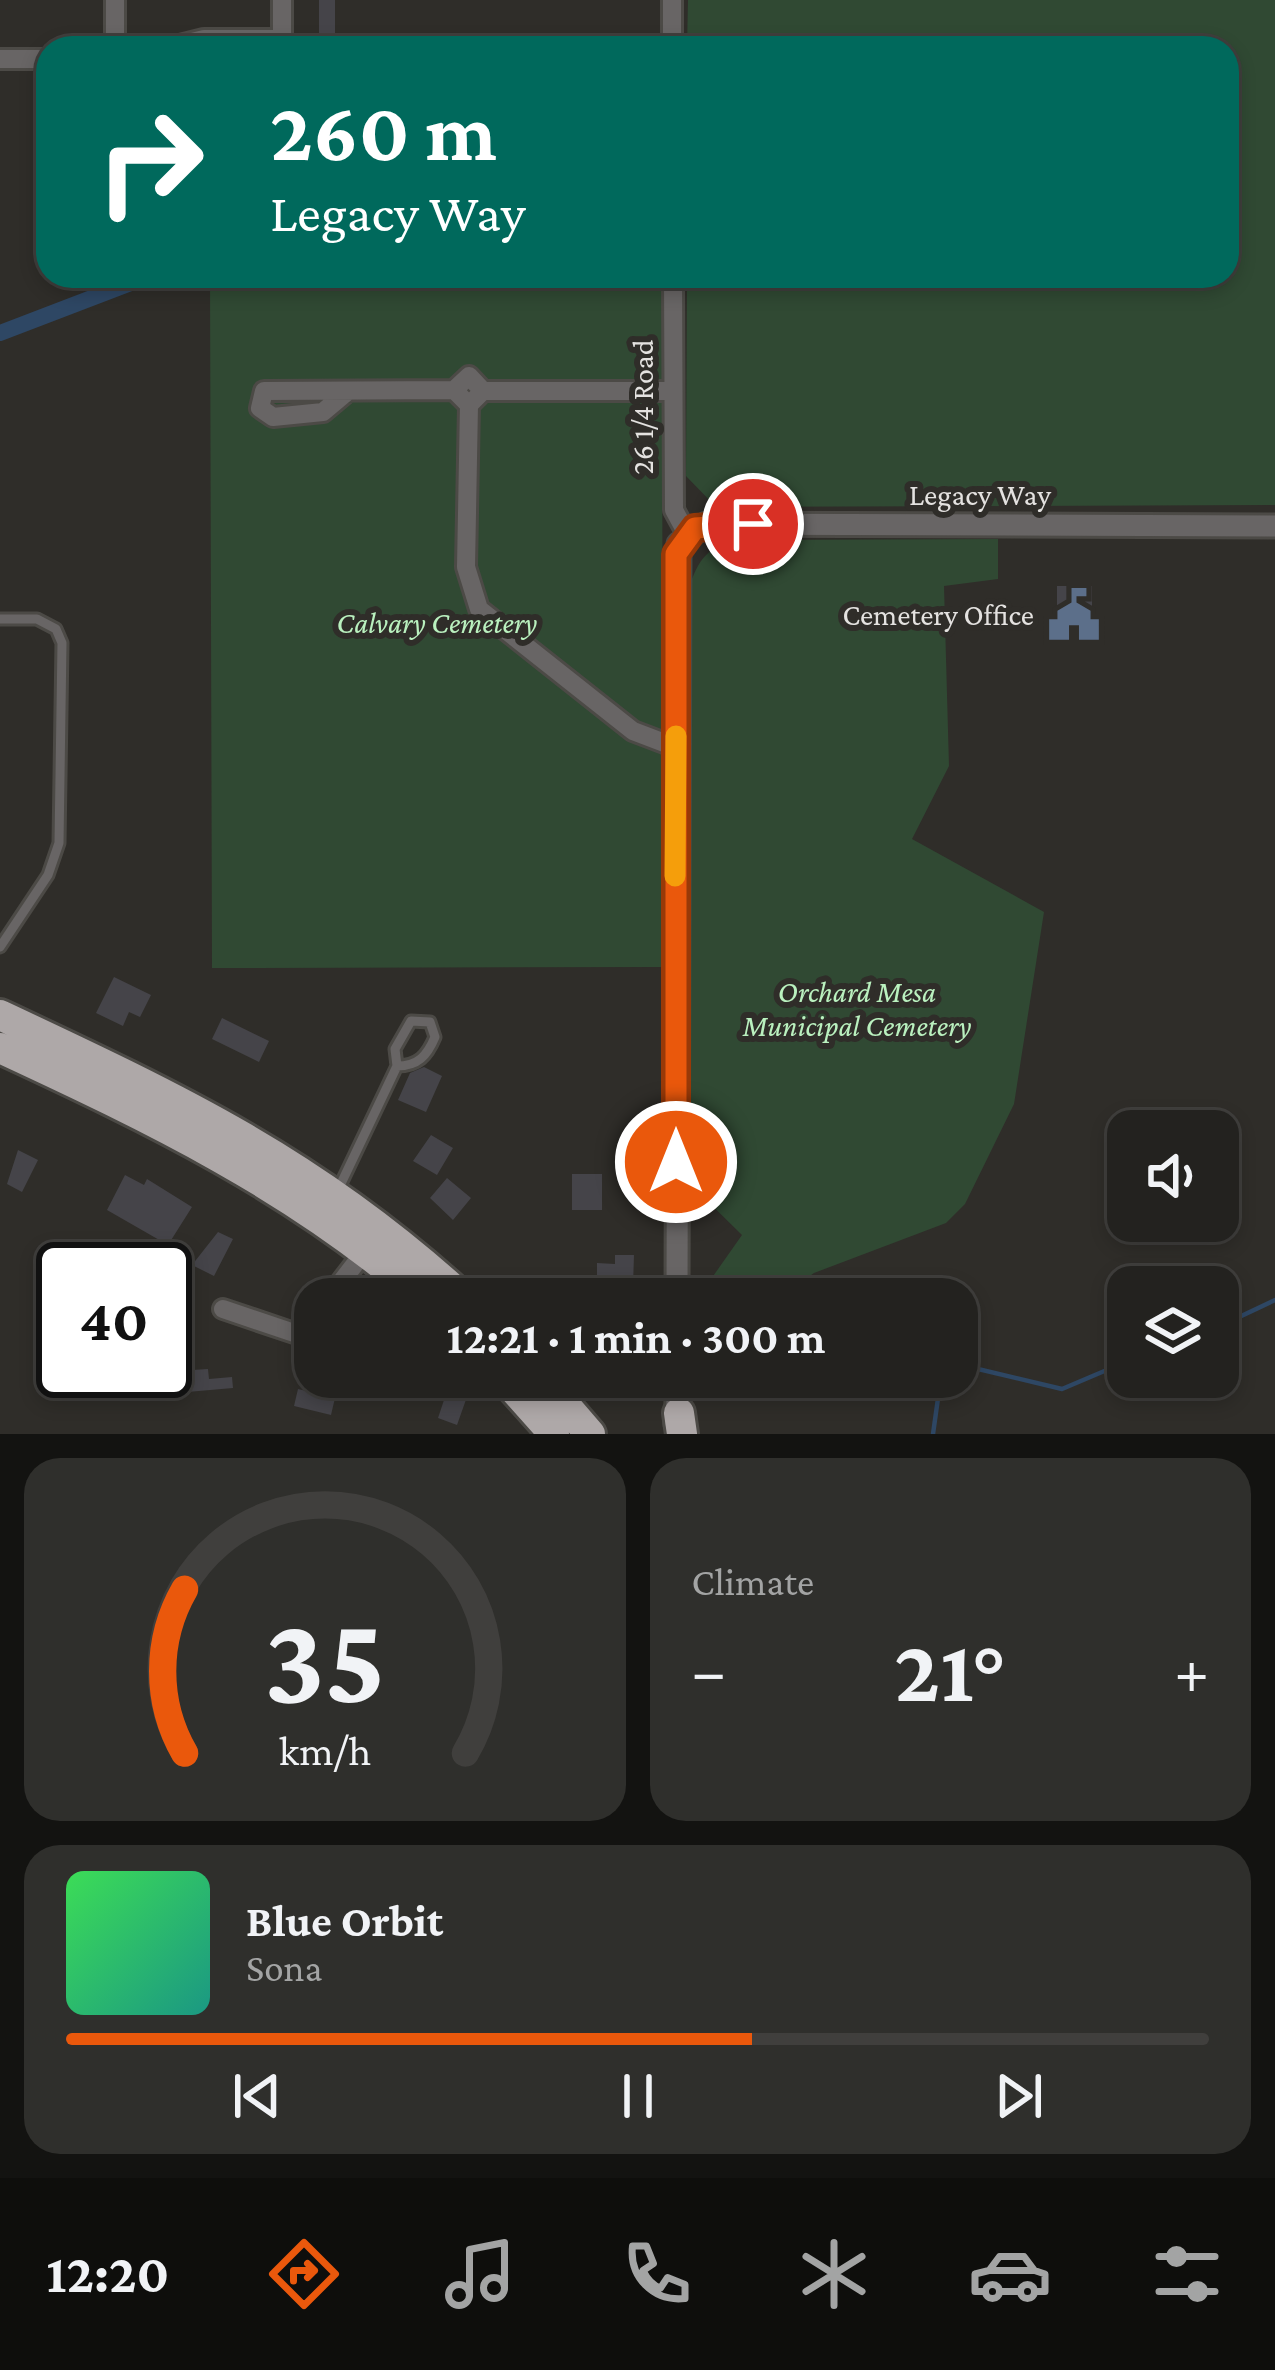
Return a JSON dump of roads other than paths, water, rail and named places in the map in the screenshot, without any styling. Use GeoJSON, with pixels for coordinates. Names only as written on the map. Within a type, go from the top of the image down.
{"type":"FeatureCollection","features":[{"type":"Feature","properties":{"kind":"highway"},"geometry":{"type":"LineString","coordinates":[[6,1039],[338,1192],[441,1278]]}},
{"type":"Feature","properties":{"kind":"highway"},"geometry":{"type":"LineString","coordinates":[[219,1136],[397,1278]]}},
{"type":"Feature","properties":{"kind":"highway"},"geometry":{"type":"LineString","coordinates":[[525,1398],[550,1422],[590,1434]]}},
{"type":"Feature","properties":{"kind":"highway"},"geometry":{"type":"LineString","coordinates":[[550,1422],[604,1434]]}},
{"type":"Feature","properties":{"kind":"street"},"geometry":{"type":"LineString","coordinates":[[115,0],[115,36]]}},
{"type":"Feature","properties":{"kind":"street"},"geometry":{"type":"LineString","coordinates":[[282,0],[282,36]]}},
{"type":"Feature","properties":{"kind":"street"},"geometry":{"type":"LineString","coordinates":[[672,0],[672,36]]}},
{"type":"Feature","properties":{"kind":"street"},"geometry":{"type":"LineString","coordinates":[[0,59],[36,59]]}},
{"type":"Feature","properties":{"kind":"street","name":"26 1/4 Road"},"geometry":{"type":"LineString","coordinates":[[673,288],[674,510],[687,534]]}},
{"type":"Feature","properties":{"kind":"street"},"geometry":{"type":"LineString","coordinates":[[348,391],[454,390],[469,376],[476,398],[466,567],[479,609],[633,731],[676,746]]}},
{"type":"Feature","properties":{"kind":"street"},"geometry":{"type":"LineString","coordinates":[[476,398],[673,391]]}},
{"type":"Feature","properties":{"kind":"street","name":"Legacy Way"},"geometry":{"type":"LineString","coordinates":[[687,534],[706,524],[1275,526]]}},
{"type":"Feature","properties":{"kind":"street"},"geometry":{"type":"LineString","coordinates":[[677,1278],[676,554],[687,534]]}},
{"type":"Feature","properties":{"kind":"street"},"geometry":{"type":"LineString","coordinates":[[344,1278],[364,1251],[421,1259]]}},
{"type":"Feature","properties":{"kind":"street"},"geometry":{"type":"LineString","coordinates":[[223,1309],[294,1335]]}},
{"type":"Feature","properties":{"kind":"lane"},"geometry":{"type":"LineString","coordinates":[[0,619],[37,620],[56,629],[62,643],[59,843],[48,875],[1,944]]}},
{"type":"Feature","properties":{"kind":"lane"},"geometry":{"type":"LineString","coordinates":[[338,1192],[397,1066],[395,1048],[411,1021],[430,1022],[435,1037],[428,1052],[421,1060],[397,1066]]}},
{"type":"Feature","properties":{"kind":"waterway"},"geometry":{"type":"LineString","coordinates":[[0,333],[118,288]]}},
{"type":"Feature","properties":{"kind":"waterway"},"geometry":{"type":"LineString","coordinates":[[1239,1317],[1275,1300]]}},
{"type":"Feature","properties":{"kind":"waterway"},"geometry":{"type":"LineString","coordinates":[[978,1369],[1062,1389],[1107,1370]]}},
{"type":"Feature","properties":{"kind":"waterway"},"geometry":{"type":"LineString","coordinates":[[933,1434],[938,1398]]}},
{"type":"Feature","properties":{"kind":"place","name":"Cemetery Office"},"geometry":{"type":"Point","coordinates":[1074,615]}},
{"type":"Feature","properties":{"kind":"park label","name":"Calvary Cemetery"},"geometry":{"type":"Point","coordinates":[437,623]}},
{"type":"Feature","properties":{"kind":"park label","name":"Orchard Mesa Municipal Cemetery"},"geometry":{"type":"Point","coordinates":[857,1009]}}]}
